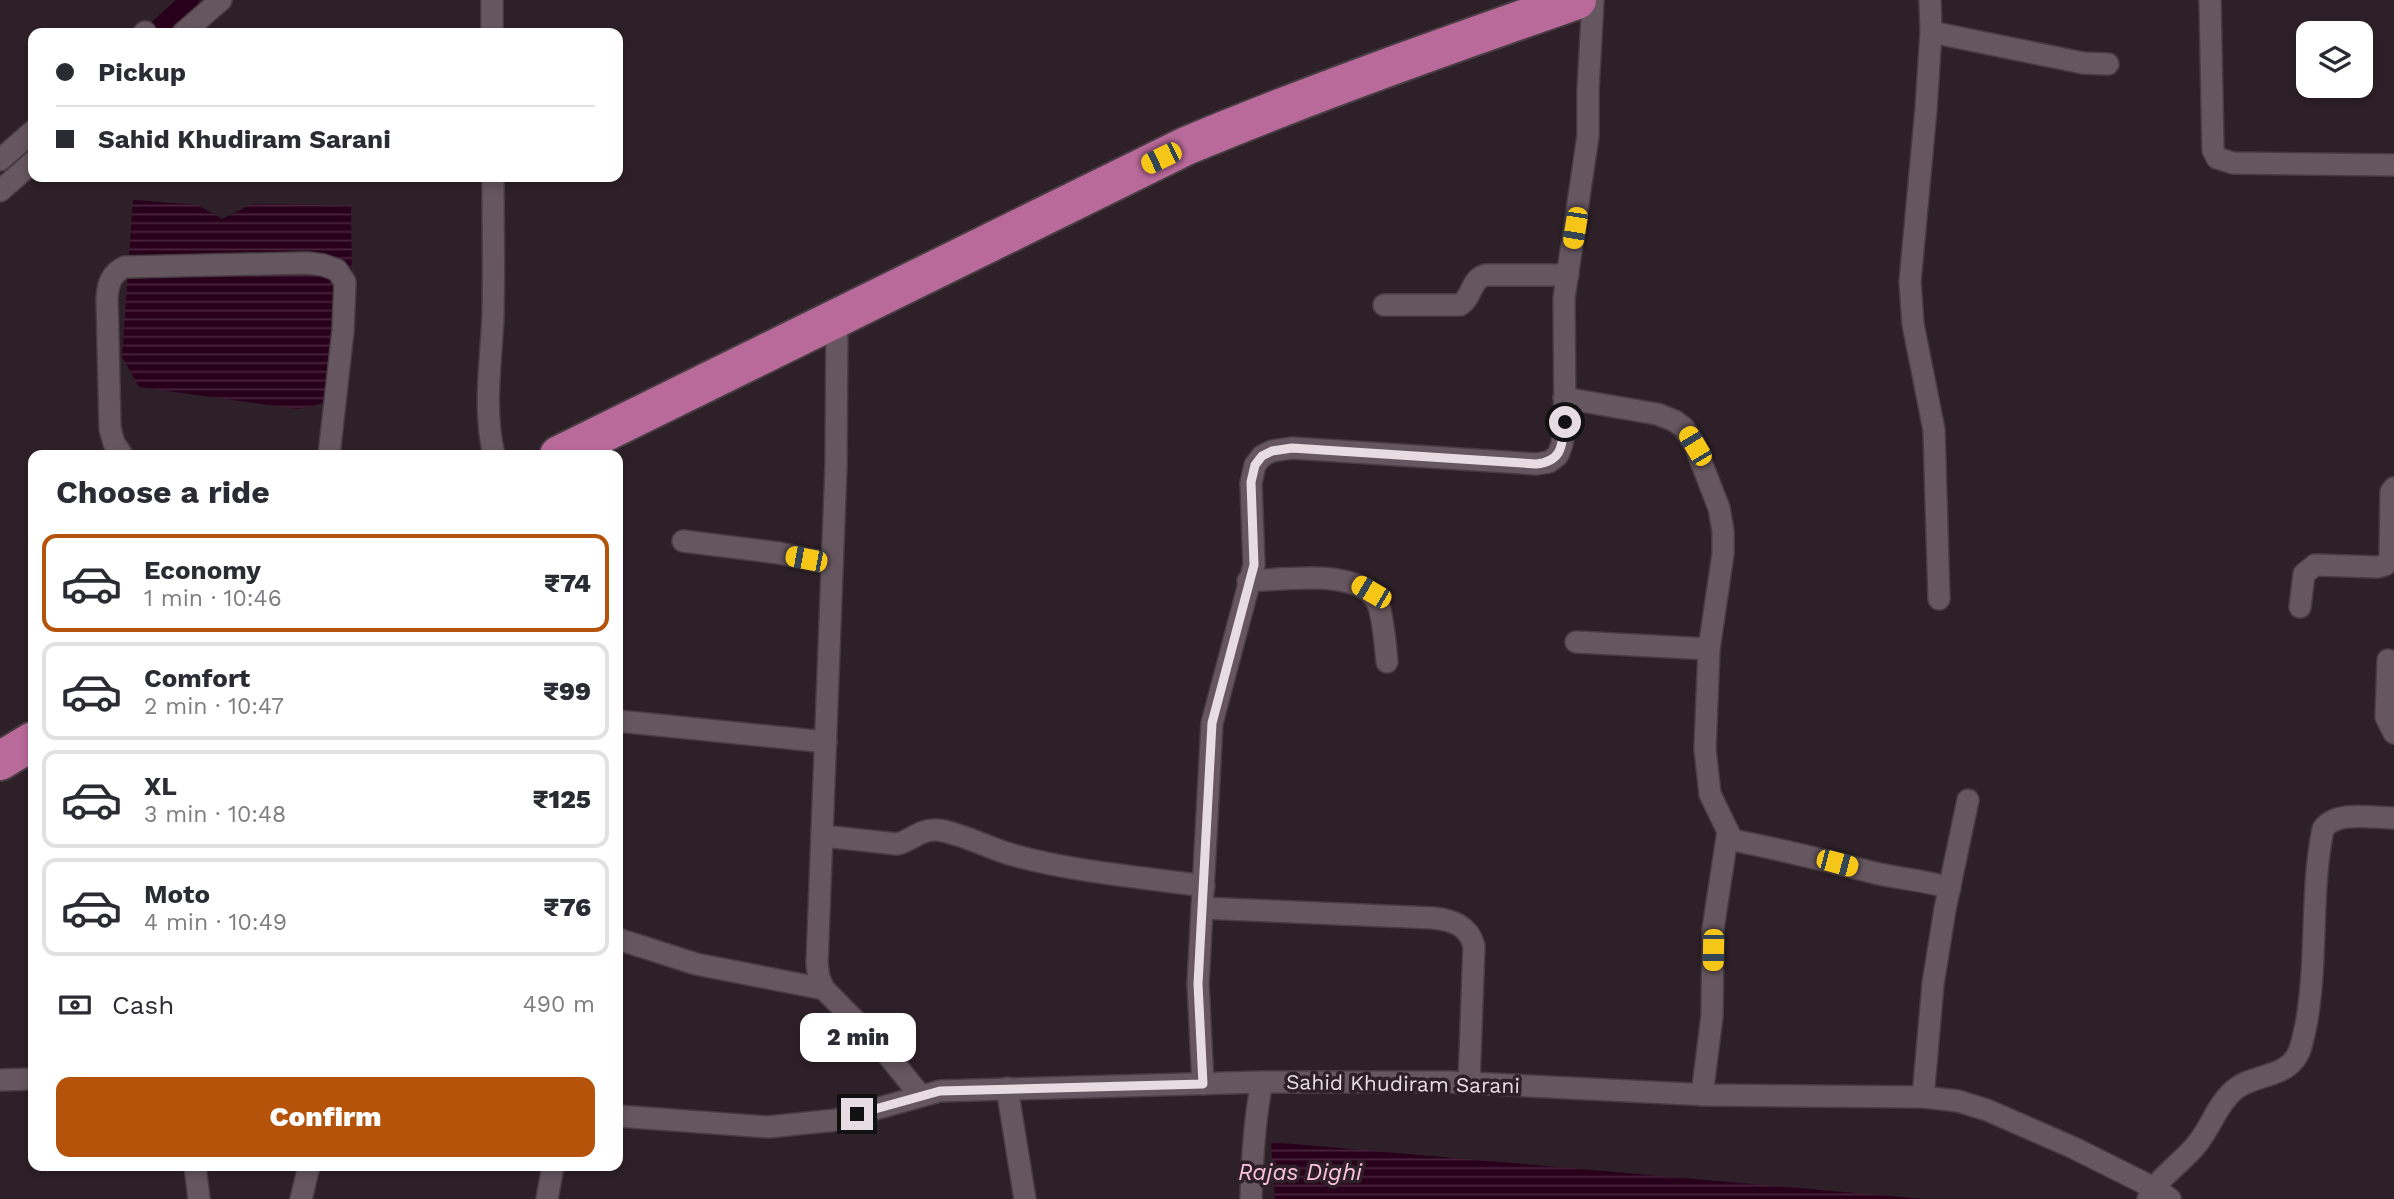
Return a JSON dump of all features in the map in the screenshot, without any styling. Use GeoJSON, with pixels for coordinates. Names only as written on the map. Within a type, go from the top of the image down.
{"type":"FeatureCollection","features":[{"type":"Feature","properties":{"kind":"highway"},"geometry":{"type":"LineString","coordinates":[[569,450],[1186,146],[1361,76],[1577,0]]}},
{"type":"Feature","properties":{"kind":"highway"},"geometry":{"type":"LineString","coordinates":[[0,761],[28,744]]}},
{"type":"Feature","properties":{"kind":"street"},"geometry":{"type":"LineString","coordinates":[[189,28],[221,0]]}},
{"type":"Feature","properties":{"kind":"street"},"geometry":{"type":"LineString","coordinates":[[492,0],[492,28]]}},
{"type":"Feature","properties":{"kind":"street"},"geometry":{"type":"LineString","coordinates":[[1203,1084],[1198,984],[1212,723],[1255,550],[1251,482],[1255,465],[1262,456],[1272,451],[1292,448],[1536,464],[1549,463],[1558,455],[1562,444],[1564,398],[1563,323],[1588,136],[1592,0]]}},
{"type":"Feature","properties":{"kind":"street"},"geometry":{"type":"LineString","coordinates":[[1930,0],[1931,32],[1910,282],[1913,324],[1934,430],[1939,599]]}},
{"type":"Feature","properties":{"kind":"street"},"geometry":{"type":"LineString","coordinates":[[2210,0],[2213,150],[2217,158],[2233,163],[2394,165]]}},
{"type":"Feature","properties":{"kind":"street"},"geometry":{"type":"LineString","coordinates":[[1931,32],[2083,63],[2108,64]]}},
{"type":"Feature","properties":{"kind":"street"},"geometry":{"type":"LineString","coordinates":[[0,160],[28,135]]}},
{"type":"Feature","properties":{"kind":"street"},"geometry":{"type":"LineString","coordinates":[[0,191],[28,166]]}},
{"type":"Feature","properties":{"kind":"street"},"geometry":{"type":"LineString","coordinates":[[493,182],[493,312],[488,405],[493,450]]}},
{"type":"Feature","properties":{"kind":"street"},"geometry":{"type":"LineString","coordinates":[[119,450],[110,429],[107,298],[111,279],[116,271],[125,267],[307,263],[337,270],[345,282],[343,331],[330,450]]}},
{"type":"Feature","properties":{"kind":"street"},"geometry":{"type":"LineString","coordinates":[[1384,305],[1460,305],[1465,302],[1476,280],[1486,275],[1568,275]]}},
{"type":"Feature","properties":{"kind":"street"},"geometry":{"type":"LineString","coordinates":[[838,316],[836,466],[817,964],[824,989],[881,1048],[920,1095]]}},
{"type":"Feature","properties":{"kind":"street"},"geometry":{"type":"LineString","coordinates":[[1564,398],[1657,414],[1675,421],[1684,428],[1695,446],[1719,508],[1723,554],[1709,649],[1705,749],[1710,794],[1732,840],[1794,852],[1879,874],[1926,880],[1950,888]]}},
{"type":"Feature","properties":{"kind":"street"},"geometry":{"type":"LineString","coordinates":[[2300,607],[2304,574],[2315,565],[2378,567],[2390,560],[2391,492],[2394,488]]}},
{"type":"Feature","properties":{"kind":"street"},"geometry":{"type":"LineString","coordinates":[[682,541],[779,553],[832,564]]}},
{"type":"Feature","properties":{"kind":"street"},"geometry":{"type":"LineString","coordinates":[[1248,581],[1335,579],[1371,592],[1379,606],[1387,662]]}},
{"type":"Feature","properties":{"kind":"street"},"geometry":{"type":"LineString","coordinates":[[1576,642],[1709,649]]}},
{"type":"Feature","properties":{"kind":"street"},"geometry":{"type":"LineString","coordinates":[[2388,660],[2386,717],[2394,733]]}},
{"type":"Feature","properties":{"kind":"street"},"geometry":{"type":"LineString","coordinates":[[623,722],[826,742]]}},
{"type":"Feature","properties":{"kind":"street"},"geometry":{"type":"LineString","coordinates":[[1923,1097],[1933,984],[1968,800]]}},
{"type":"Feature","properties":{"kind":"street"},"geometry":{"type":"LineString","coordinates":[[2157,1195],[2199,1142],[2233,1090],[2284,1069],[2294,1060],[2302,1044],[2310,1004],[2323,829],[2328,821],[2339,817],[2394,818]]}},
{"type":"Feature","properties":{"kind":"street"},"geometry":{"type":"LineString","coordinates":[[823,836],[897,844],[925,830],[940,830],[1012,855],[1073,869],[1204,886]]}},
{"type":"Feature","properties":{"kind":"street"},"geometry":{"type":"LineString","coordinates":[[1702,1095],[1712,1016],[1713,929],[1728,831]]}},
{"type":"Feature","properties":{"kind":"street"},"geometry":{"type":"LineString","coordinates":[[1202,908],[1433,918],[1460,925],[1471,935],[1474,946],[1469,1083]]}},
{"type":"Feature","properties":{"kind":"street"},"geometry":{"type":"LineString","coordinates":[[623,941],[696,964],[824,989]]}},
{"type":"Feature","properties":{"kind":"street"},"geometry":{"type":"LineString","coordinates":[[0,1080],[28,1079]]}},
{"type":"Feature","properties":{"kind":"street"},"geometry":{"type":"LineString","coordinates":[[1251,1199],[1254,1128],[1262,1082]]}},
{"type":"Feature","properties":{"kind":"street","name":"Sahid Khudiram Sarani"},"geometry":{"type":"LineString","coordinates":[[623,1116],[768,1127],[836,1120],[940,1091],[1262,1082],[1469,1083],[1702,1095],[1923,1097],[1958,1101],[1987,1110],[2074,1148],[2157,1195]]}},
{"type":"Feature","properties":{"kind":"street"},"geometry":{"type":"LineString","coordinates":[[1007,1088],[1025,1199]]}},
{"type":"Feature","properties":{"kind":"street"},"geometry":{"type":"LineString","coordinates":[[196,1171],[199,1199]]}},
{"type":"Feature","properties":{"kind":"street"},"geometry":{"type":"LineString","coordinates":[[300,1199],[308,1171]]}},
{"type":"Feature","properties":{"kind":"street"},"geometry":{"type":"LineString","coordinates":[[547,1199],[552,1171]]}},
{"type":"Feature","properties":{"kind":"water"},"geometry":{"type":"Polygon","coordinates":[[[133,200],[198,205],[222,219],[252,204],[351,205],[352,296],[341,399],[298,409],[139,387],[122,357],[133,200]]]}},
{"type":"Feature","properties":{"kind":"water","name":"Rajas Dighi"},"geometry":{"type":"Polygon","coordinates":[[[1271,1142],[1924,1199],[1275,1199],[1271,1142]]]}},
{"type":"Feature","properties":{"kind":"waterway"},"geometry":{"type":"LineString","coordinates":[[159,28],[190,0]]}},
{"type":"Feature","properties":{"kind":"route"},"geometry":{"type":"LineString","coordinates":[[857,1114],[920,1095],[962,1089],[1203,1084],[1198,984],[1212,723],[1254,565],[1251,482],[1255,465],[1262,456],[1272,451],[1292,448],[1549,463],[1558,455],[1565,422]]}}]}
